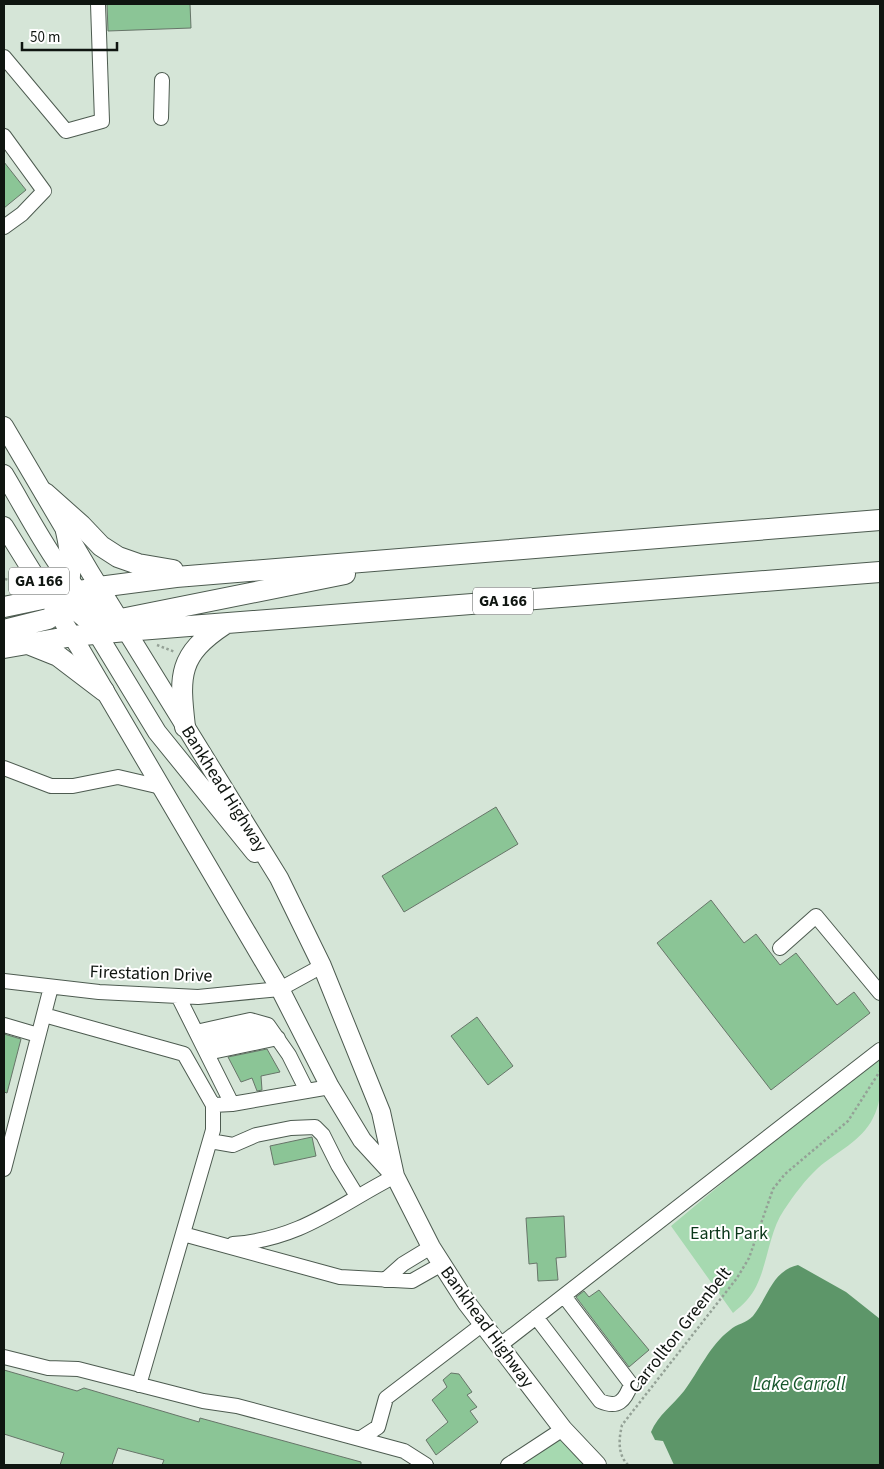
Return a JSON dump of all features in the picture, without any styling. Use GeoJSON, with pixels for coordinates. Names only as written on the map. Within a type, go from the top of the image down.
{"type":"FeatureCollection","features":[{"type":"Feature","properties":{"kind":"highway"},"geometry":{"type":"LineString","coordinates":[[45,493],[81,525],[101,546],[118,557],[138,564],[197,575]]}},
{"type":"Feature","properties":{"kind":"highway"},"geometry":{"type":"LineString","coordinates":[[4,608],[99,587],[197,575],[880,520]]}},
{"type":"Feature","properties":{"kind":"highway"},"geometry":{"type":"LineString","coordinates":[[4,630],[48,619],[64,596],[71,562],[66,531]]}},
{"type":"Feature","properties":{"kind":"highway"},"geometry":{"type":"LineString","coordinates":[[4,648],[73,636],[109,626],[381,566],[458,554]]}},
{"type":"Feature","properties":{"kind":"highway","name":"GA 166"},"geometry":{"type":"LineString","coordinates":[[109,626],[226,624],[880,572]]}},
{"type":"Feature","properties":{"kind":"highway"},"geometry":{"type":"LineString","coordinates":[[186,727],[181,687],[188,660],[200,641],[226,624]]}},
{"type":"Feature","properties":{"kind":"highway"},"geometry":{"type":"LineString","coordinates":[[26,644],[58,656],[104,692]]}},
{"type":"Feature","properties":{"kind":"main road","name":"Bankhead Highway"},"geometry":{"type":"LineString","coordinates":[[4,426],[99,587],[109,626],[186,727],[285,890],[322,966],[381,1112],[395,1176],[431,1247],[499,1346],[563,1429],[597,1465]]}},
{"type":"Feature","properties":{"kind":"main road"},"geometry":{"type":"LineString","coordinates":[[4,474],[64,596],[109,626],[157,732],[285,890]]}},
{"type":"Feature","properties":{"kind":"main road","name":"Bankhead Highway"},"geometry":{"type":"LineString","coordinates":[[4,526],[64,596],[73,636],[104,692],[280,989],[330,1087],[362,1140],[395,1176]]}},
{"type":"Feature","properties":{"kind":"street"},"geometry":{"type":"LineString","coordinates":[[4,57],[66,131],[102,121],[98,4]]}},
{"type":"Feature","properties":{"kind":"street"},"geometry":{"type":"LineString","coordinates":[[161,118],[162,80]]}},
{"type":"Feature","properties":{"kind":"street"},"geometry":{"type":"LineString","coordinates":[[4,136],[44,191],[22,214],[4,227]]}},
{"type":"Feature","properties":{"kind":"street"},"geometry":{"type":"LineString","coordinates":[[4,768],[51,786],[73,786],[118,777],[161,787]]}},
{"type":"Feature","properties":{"kind":"street"},"geometry":{"type":"LineString","coordinates":[[780,948],[816,916],[880,993]]}},
{"type":"Feature","properties":{"kind":"street","name":"Firestation Drive"},"geometry":{"type":"LineString","coordinates":[[4,982],[51,988],[198,997],[280,989],[322,966]]}},
{"type":"Feature","properties":{"kind":"street"},"geometry":{"type":"LineString","coordinates":[[4,1169],[51,988]]}},
{"type":"Feature","properties":{"kind":"street"},"geometry":{"type":"LineString","coordinates":[[178,996],[232,1104]]}},
{"type":"Feature","properties":{"kind":"street"},"geometry":{"type":"LineString","coordinates":[[44,1015],[184,1054],[214,1105],[215,1120],[210,1140],[139,1385]]}},
{"type":"Feature","properties":{"kind":"street"},"geometry":{"type":"LineString","coordinates":[[202,1043],[250,1020],[268,1025],[278,1038],[307,1091]]}},
{"type":"Feature","properties":{"kind":"street"},"geometry":{"type":"LineString","coordinates":[[4,1025],[38,1035]]}},
{"type":"Feature","properties":{"kind":"street"},"geometry":{"type":"LineString","coordinates":[[202,1043],[278,1038]]}},
{"type":"Feature","properties":{"kind":"street"},"geometry":{"type":"LineString","coordinates":[[499,1346],[880,1050]]}},
{"type":"Feature","properties":{"kind":"street"},"geometry":{"type":"LineString","coordinates":[[214,1105],[232,1104],[330,1087]]}},
{"type":"Feature","properties":{"kind":"street"},"geometry":{"type":"LineString","coordinates":[[210,1140],[233,1145],[256,1135],[291,1128],[315,1127],[323,1135],[357,1196]]}},
{"type":"Feature","properties":{"kind":"street"},"geometry":{"type":"LineString","coordinates":[[222,1245],[264,1241],[284,1235],[326,1216],[357,1196],[395,1176]]}},
{"type":"Feature","properties":{"kind":"street"},"geometry":{"type":"LineString","coordinates":[[183,1234],[331,1275],[412,1281],[442,1264]]}},
{"type":"Feature","properties":{"kind":"street"},"geometry":{"type":"LineString","coordinates":[[385,1280],[403,1264],[431,1247]]}},
{"type":"Feature","properties":{"kind":"street"},"geometry":{"type":"LineString","coordinates":[[536,1317],[600,1401],[610,1406],[621,1403],[627,1396],[631,1384],[564,1296]]}},
{"type":"Feature","properties":{"kind":"street"},"geometry":{"type":"LineString","coordinates":[[361,1438],[378,1427],[386,1398],[483,1324]]}},
{"type":"Feature","properties":{"kind":"street"},"geometry":{"type":"LineString","coordinates":[[4,1357],[48,1368],[78,1369],[203,1401],[237,1406],[404,1451],[426,1465]]}},
{"type":"Feature","properties":{"kind":"street"},"geometry":{"type":"LineString","coordinates":[[508,1465],[563,1429]]}},
{"type":"Feature","properties":{"kind":"path"},"geometry":{"type":"LineString","coordinates":[[5,579],[28,585]]}},
{"type":"Feature","properties":{"kind":"path"},"geometry":{"type":"LineString","coordinates":[[152,643],[176,652]]}},
{"type":"Feature","properties":{"kind":"path","name":"Carrollton Greenbelt"},"geometry":{"type":"LineString","coordinates":[[628,1465],[624,1462],[618,1441],[622,1425],[737,1278],[749,1258],[773,1189],[785,1174],[848,1121],[880,1071]]}},
{"type":"Feature","properties":{"kind":"green space","name":"Earth Park"},"geometry":{"type":"Polygon","coordinates":[[[880,1051],[880,1094],[873,1118],[856,1140],[813,1173],[784,1210],[778,1220],[754,1291],[733,1313],[671,1226],[880,1051]]]}},
{"type":"Feature","properties":{"kind":"green space"},"geometry":{"type":"Polygon","coordinates":[[[563,1429],[590,1465],[510,1465],[563,1429]]]}},
{"type":"Feature","properties":{"kind":"water","name":"Lake Carroll"},"geometry":{"type":"Polygon","coordinates":[[[798,1265],[846,1292],[880,1319],[880,1465],[674,1465],[663,1441],[655,1440],[651,1432],[654,1426],[684,1391],[716,1343],[732,1328],[751,1318],[776,1279],[789,1268],[798,1265]]]}},
{"type":"Feature","properties":{"kind":"building"},"geometry":{"type":"Polygon","coordinates":[[[107,4],[190,4],[191,28],[108,31],[107,4]]]}},
{"type":"Feature","properties":{"kind":"building"},"geometry":{"type":"Polygon","coordinates":[[[4,162],[26,190],[4,208],[4,162]]]}},
{"type":"Feature","properties":{"kind":"building"},"geometry":{"type":"Polygon","coordinates":[[[496,807],[518,844],[404,912],[382,876],[496,807]]]}},
{"type":"Feature","properties":{"kind":"building"},"geometry":{"type":"Polygon","coordinates":[[[711,900],[744,943],[756,934],[780,965],[796,953],[837,1005],[854,992],[870,1013],[771,1090],[657,943],[711,900]]]}},
{"type":"Feature","properties":{"kind":"building"},"geometry":{"type":"Polygon","coordinates":[[[477,1017],[513,1066],[488,1085],[451,1036],[477,1017]]]}},
{"type":"Feature","properties":{"kind":"building"},"geometry":{"type":"Polygon","coordinates":[[[4,1034],[21,1039],[7,1093],[4,1092],[4,1034]]]}},
{"type":"Feature","properties":{"kind":"building"},"geometry":{"type":"Polygon","coordinates":[[[267,1049],[280,1072],[261,1076],[262,1090],[257,1091],[252,1078],[241,1082],[228,1057],[267,1049]]]}},
{"type":"Feature","properties":{"kind":"building"},"geometry":{"type":"Polygon","coordinates":[[[312,1137],[316,1156],[274,1165],[270,1146],[312,1137]]]}},
{"type":"Feature","properties":{"kind":"building"},"geometry":{"type":"Polygon","coordinates":[[[564,1216],[566,1257],[556,1258],[558,1280],[538,1281],[537,1263],[529,1264],[526,1218],[564,1216]]]}},
{"type":"Feature","properties":{"kind":"building"},"geometry":{"type":"Polygon","coordinates":[[[599,1290],[649,1350],[629,1367],[576,1297],[584,1291],[589,1297],[599,1290]]]}},
{"type":"Feature","properties":{"kind":"building"},"geometry":{"type":"Polygon","coordinates":[[[4,1370],[77,1391],[84,1388],[199,1422],[200,1418],[361,1462],[361,1465],[162,1465],[164,1460],[118,1448],[112,1465],[60,1465],[64,1453],[4,1434],[4,1370]]]}},
{"type":"Feature","properties":{"kind":"building"},"geometry":{"type":"Polygon","coordinates":[[[451,1373],[459,1374],[472,1392],[467,1395],[477,1407],[470,1411],[478,1422],[436,1455],[426,1440],[448,1422],[432,1400],[447,1387],[443,1380],[451,1373]]]}}]}
